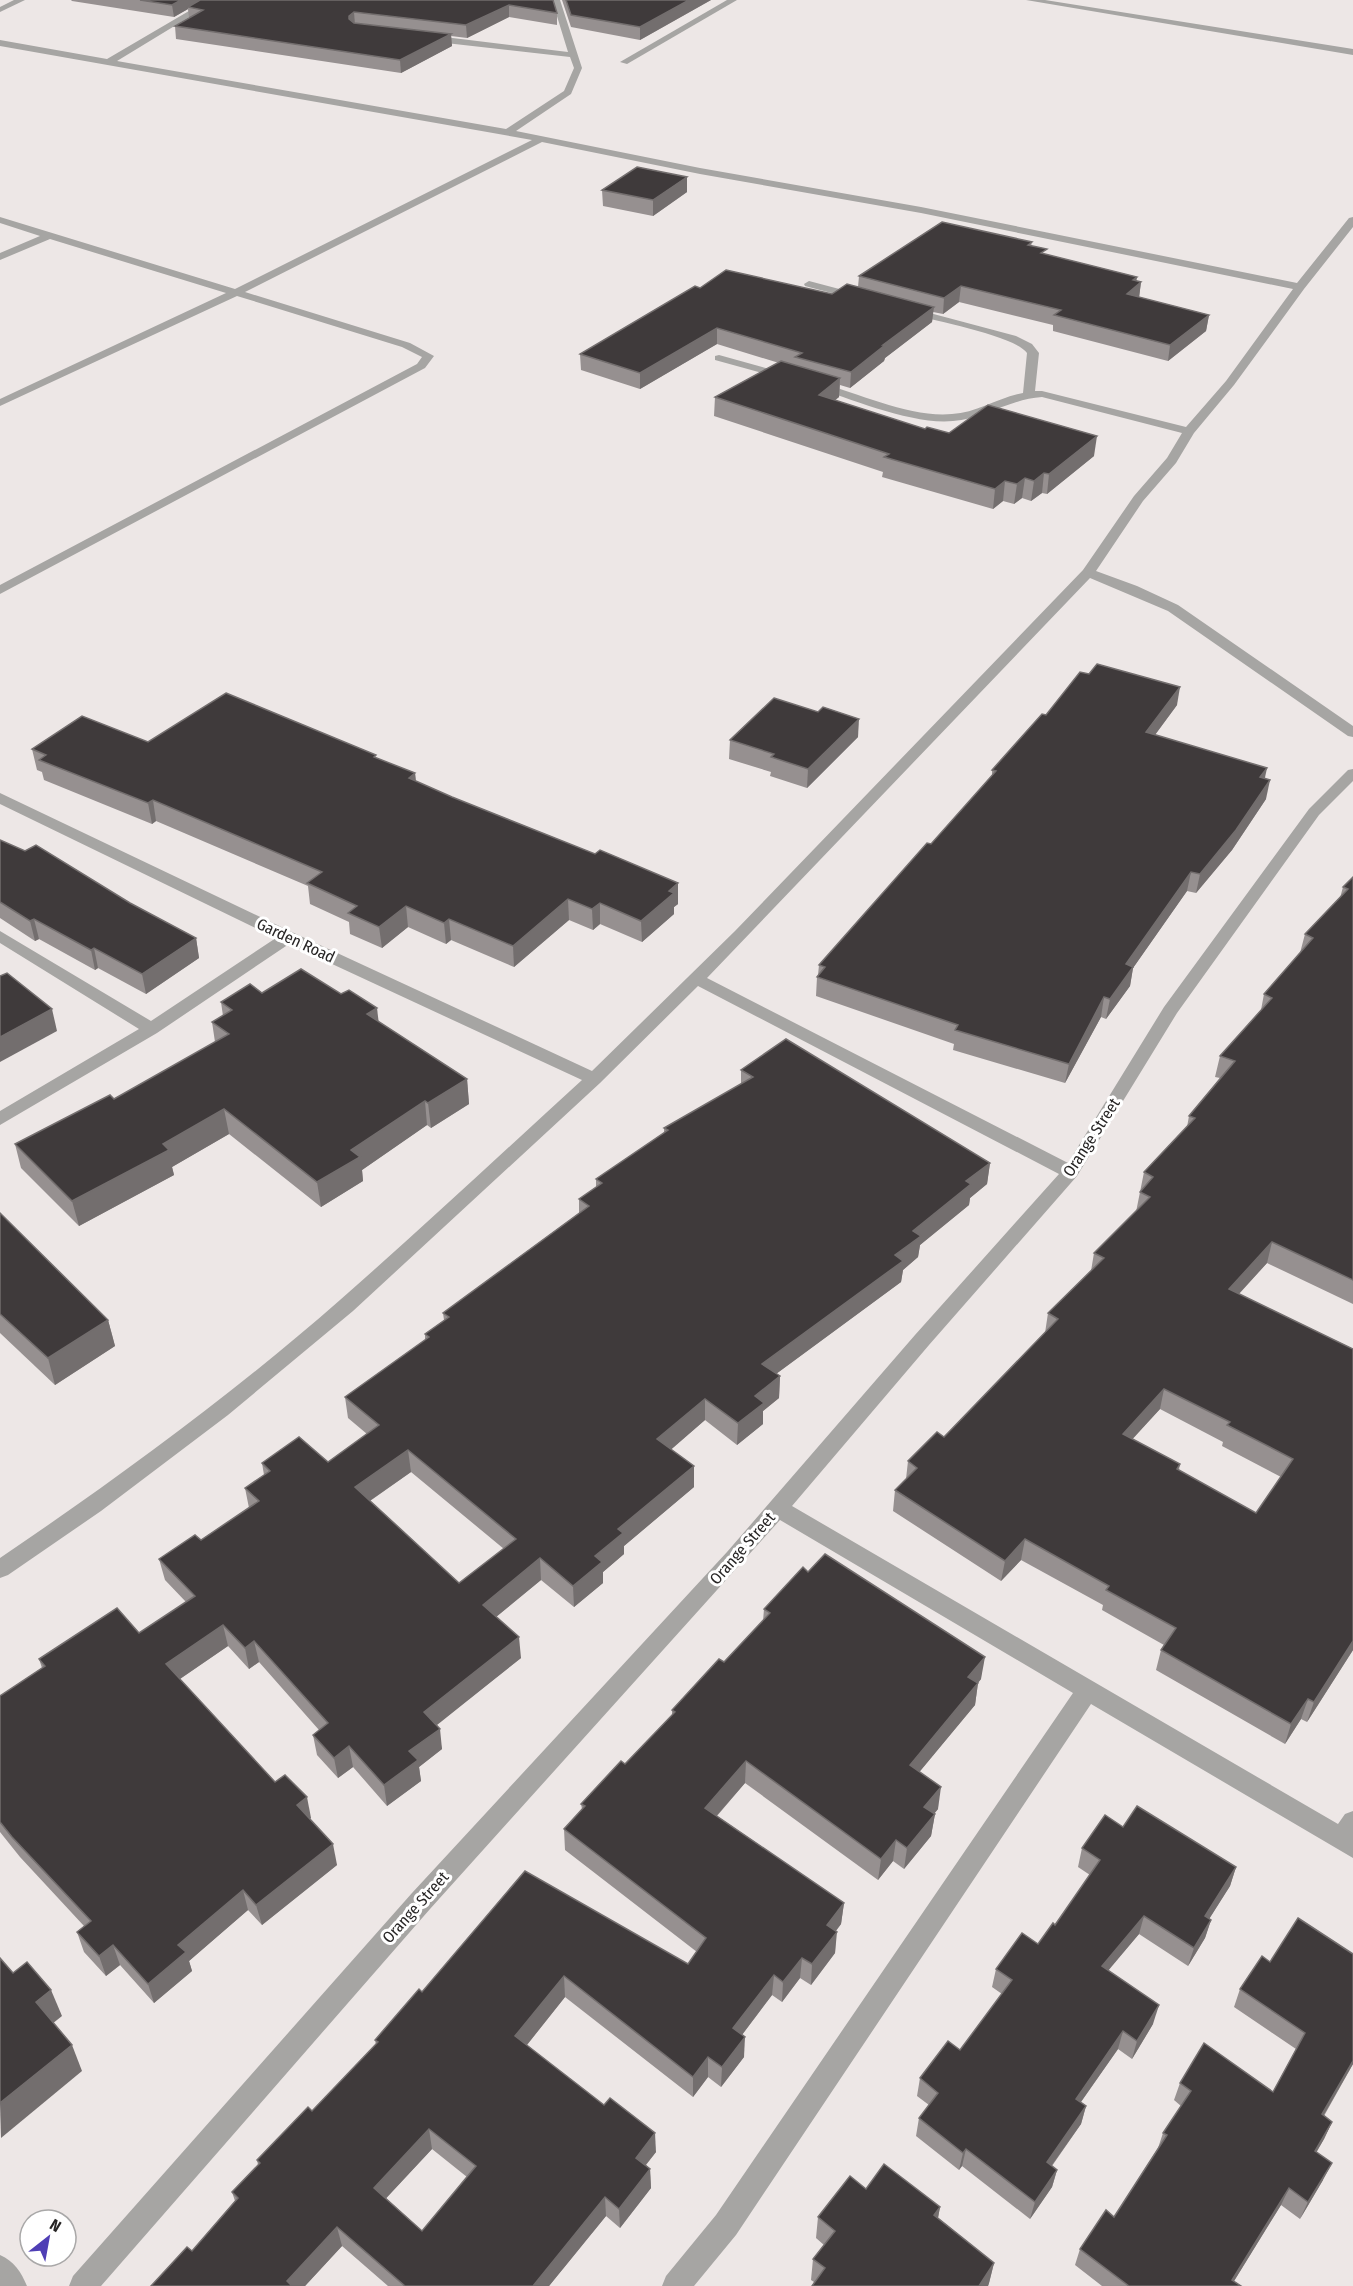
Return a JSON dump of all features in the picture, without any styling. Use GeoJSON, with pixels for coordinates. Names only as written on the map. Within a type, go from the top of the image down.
{"type":"FeatureCollection","features":[{"type":"Feature","properties":{"kind":"street"},"geometry":{"type":"LineString","coordinates":[[0,10],[21,0]]}},
{"type":"Feature","properties":{"kind":"street"},"geometry":{"type":"LineString","coordinates":[[508,132],[568,92],[578,68],[556,0]]}},
{"type":"Feature","properties":{"kind":"street"},"geometry":{"type":"LineString","coordinates":[[624,62],[733,0]]}},
{"type":"Feature","properties":{"kind":"street"},"geometry":{"type":"LineString","coordinates":[[1030,0],[1353,52]]}},
{"type":"Feature","properties":{"kind":"street"},"geometry":{"type":"LineString","coordinates":[[107,63],[206,3]]}},
{"type":"Feature","properties":{"kind":"street"},"geometry":{"type":"LineString","coordinates":[[412,36],[573,55]]}},
{"type":"Feature","properties":{"kind":"street"},"geometry":{"type":"LineString","coordinates":[[0,43],[508,132],[539,140],[921,210],[1300,287]]}},
{"type":"Feature","properties":{"kind":"street"},"geometry":{"type":"LineString","coordinates":[[0,403],[237,292],[539,140]]}},
{"type":"Feature","properties":{"kind":"street"},"geometry":{"type":"LineString","coordinates":[[0,220],[405,345],[428,356],[421,366],[2,588]]}},
{"type":"Feature","properties":{"kind":"street"},"geometry":{"type":"LineString","coordinates":[[0,1569],[94,1505],[221,1408],[346,1306],[594,1079],[697,979],[1088,573],[1138,499],[1173,460],[1189,431],[1230,383],[1300,287],[1353,220]]}},
{"type":"Feature","properties":{"kind":"street"},"geometry":{"type":"LineString","coordinates":[[0,256],[50,234]]}},
{"type":"Feature","properties":{"kind":"street"},"geometry":{"type":"LineString","coordinates":[[809,284],[866,299]]}},
{"type":"Feature","properties":{"kind":"street"},"geometry":{"type":"LineString","coordinates":[[899,308],[1012,338],[1028,346],[1034,353],[1029,394]]}},
{"type":"Feature","properties":{"kind":"street"},"geometry":{"type":"LineString","coordinates":[[719,358],[924,415],[951,418],[969,415],[1029,394],[1056,397],[1189,431]]}},
{"type":"Feature","properties":{"kind":"street"},"geometry":{"type":"LineString","coordinates":[[1088,573],[1132,589],[1173,608],[1353,733]]}},
{"type":"Feature","properties":{"kind":"street","name":"Orange Street"},"geometry":{"type":"LineString","coordinates":[[83,2286],[413,1910],[735,1558],[1071,1172],[1170,1011],[1314,812],[1353,773]]}},
{"type":"Feature","properties":{"kind":"street","name":"Garden Road"},"geometry":{"type":"LineString","coordinates":[[0,798],[288,937],[594,1079]]}},
{"type":"Feature","properties":{"kind":"street"},"geometry":{"type":"LineString","coordinates":[[0,936],[151,1029]]}},
{"type":"Feature","properties":{"kind":"street"},"geometry":{"type":"LineString","coordinates":[[0,1119],[151,1029],[288,937]]}},
{"type":"Feature","properties":{"kind":"street"},"geometry":{"type":"LineString","coordinates":[[697,979],[1071,1172]]}},
{"type":"Feature","properties":{"kind":"street"},"geometry":{"type":"LineString","coordinates":[[778,1508],[1088,1690],[1349,1836]]}},
{"type":"Feature","properties":{"kind":"street"},"geometry":{"type":"LineString","coordinates":[[676,2286],[726,2225],[1088,1690]]}},
{"type":"Feature","properties":{"kind":"street"},"geometry":{"type":"LineString","coordinates":[[0,2269],[13,2286]]}},
{"type":"Feature","properties":{"kind":"building"},"geometry":{"type":"Polygon","coordinates":[[[140,0],[181,0],[172,5],[140,0]]]}},
{"type":"Feature","properties":{"kind":"building"},"geometry":{"type":"Polygon","coordinates":[[[200,0],[553,0],[557,13],[509,5],[466,25],[354,12],[349,16],[354,23],[451,34],[400,60],[175,26],[203,10],[188,7],[200,0]]]}},
{"type":"Feature","properties":{"kind":"building"},"geometry":{"type":"Polygon","coordinates":[[[566,0],[689,0],[640,27],[571,15],[566,0]]]}},
{"type":"Feature","properties":{"kind":"building"},"geometry":{"type":"Polygon","coordinates":[[[637,167],[687,177],[653,200],[602,190],[637,167]]]}},
{"type":"Feature","properties":{"kind":"building"},"geometry":{"type":"Polygon","coordinates":[[[942,222],[1032,242],[1028,245],[1047,249],[1041,253],[1137,277],[1133,280],[1141,282],[1127,294],[1209,315],[1170,345],[1054,315],[1061,310],[961,286],[944,298],[859,276],[942,222]]]}},
{"type":"Feature","properties":{"kind":"building"},"geometry":{"type":"Polygon","coordinates":[[[726,270],[832,294],[847,284],[934,307],[851,372],[795,357],[802,353],[717,328],[640,373],[580,354],[695,286],[700,288],[726,270]]]}},
{"type":"Feature","properties":{"kind":"building"},"geometry":{"type":"Polygon","coordinates":[[[781,361],[840,378],[819,395],[925,429],[927,427],[949,433],[988,405],[1097,436],[1049,474],[1044,473],[1034,481],[1025,478],[1017,484],[1005,481],[995,489],[884,457],[889,454],[715,397],[781,361]]]}},
{"type":"Feature","properties":{"kind":"building"},"geometry":{"type":"Polygon","coordinates":[[[1097,664],[1180,687],[1146,732],[1267,768],[1260,777],[1270,780],[1236,830],[1200,874],[1191,872],[1126,964],[1133,967],[1110,999],[1104,997],[1069,1064],[955,1030],[958,1025],[817,977],[825,967],[819,965],[927,843],[931,844],[996,771],[992,770],[1042,714],[1046,715],[1080,672],[1089,674],[1097,664]]]}},
{"type":"Feature","properties":{"kind":"building"},"geometry":{"type":"Polygon","coordinates":[[[226,693],[376,755],[374,757],[415,773],[409,778],[452,797],[595,854],[600,850],[678,883],[669,891],[674,893],[641,921],[600,903],[592,909],[568,899],[513,946],[449,919],[444,923],[406,906],[379,927],[348,913],[357,906],[307,883],[322,872],[153,800],[148,803],[39,760],[46,755],[32,749],[82,716],[148,742],[226,693]]]}},
{"type":"Feature","properties":{"kind":"building"},"geometry":{"type":"Polygon","coordinates":[[[774,698],[818,712],[823,707],[859,719],[808,769],[771,757],[774,754],[730,740],[774,698]]]}},
{"type":"Feature","properties":{"kind":"building"},"geometry":{"type":"Polygon","coordinates":[[[0,840],[25,851],[36,845],[130,903],[196,938],[142,974],[34,919],[30,921],[0,902],[0,840]]]}},
{"type":"Feature","properties":{"kind":"building"},"geometry":{"type":"Polygon","coordinates":[[[1353,877],[1353,1280],[1272,1242],[1229,1289],[1353,1349],[1353,1641],[1314,1702],[1308,1699],[1291,1724],[1161,1650],[1176,1628],[1106,1590],[1109,1586],[1025,1539],[1005,1561],[895,1490],[917,1468],[908,1461],[937,1432],[944,1437],[1058,1319],[1048,1313],[1104,1258],[1094,1253],[1150,1197],[1140,1192],[1153,1177],[1144,1172],[1195,1118],[1189,1116],[1235,1061],[1220,1056],[1272,998],[1264,994],[1313,938],[1305,934],[1348,889],[1343,887],[1353,877]],[[1164,1389],[1123,1434],[1180,1464],[1177,1469],[1256,1513],[1293,1459],[1227,1425],[1230,1422],[1164,1389]]]}},
{"type":"Feature","properties":{"kind":"building"},"geometry":{"type":"Polygon","coordinates":[[[301,969],[341,994],[349,990],[377,1008],[367,1014],[467,1079],[428,1103],[425,1101],[351,1150],[360,1157],[317,1182],[224,1109],[163,1144],[169,1150],[72,1201],[15,1144],[110,1095],[114,1099],[229,1034],[212,1022],[232,1010],[221,1002],[250,984],[262,993],[301,969]]]}},
{"type":"Feature","properties":{"kind":"building"},"geometry":{"type":"Polygon","coordinates":[[[7,973],[52,1009],[0,1037],[0,976],[7,973]]]}},
{"type":"Feature","properties":{"kind":"building"},"geometry":{"type":"Polygon","coordinates":[[[786,1039],[990,1163],[966,1181],[971,1184],[913,1231],[921,1236],[895,1255],[903,1261],[762,1364],[780,1376],[755,1396],[764,1403],[738,1423],[705,1399],[657,1439],[694,1466],[618,1529],[623,1533],[595,1556],[602,1562],[573,1586],[540,1558],[483,1605],[519,1637],[424,1712],[440,1729],[409,1751],[418,1760],[384,1785],[349,1746],[334,1758],[313,1735],[328,1723],[254,1641],[245,1648],[223,1625],[166,1664],[275,1782],[285,1775],[307,1797],[297,1805],[333,1844],[256,1905],[243,1890],[178,1945],[186,1952],[148,1984],[113,1945],[99,1956],[77,1932],[91,1921],[0,1822],[0,1696],[45,1666],[39,1659],[117,1608],[139,1633],[195,1596],[159,1559],[195,1535],[201,1540],[259,1501],[245,1488],[270,1471],[262,1463],[299,1437],[328,1462],[379,1425],[345,1397],[429,1337],[425,1334],[449,1317],[443,1313],[589,1206],[579,1199],[602,1183],[596,1179],[668,1130],[664,1128],[753,1077],[741,1070],[786,1039]],[[408,1450],[355,1487],[459,1583],[516,1539],[408,1450]]]}},
{"type":"Feature","properties":{"kind":"building"},"geometry":{"type":"Polygon","coordinates":[[[0,1213],[108,1320],[48,1358],[0,1314],[0,1213]]]}},
{"type":"Feature","properties":{"kind":"building"},"geometry":{"type":"Polygon","coordinates":[[[825,1554],[985,1657],[968,1677],[978,1683],[910,1765],[941,1787],[924,1807],[935,1814],[907,1848],[896,1840],[881,1859],[746,1761],[705,1808],[844,1903],[827,1925],[837,1932],[812,1964],[802,1958],[783,1982],[774,1975],[733,2028],[745,2037],[722,2067],[708,2057],[693,2077],[564,1976],[515,2036],[604,2105],[610,2098],[655,2133],[636,2158],[650,2169],[619,2209],[605,2197],[533,2286],[405,2286],[337,2227],[287,2281],[292,2286],[151,2286],[187,2247],[192,2251],[238,2198],[232,2192],[260,2163],[257,2160],[308,2107],[312,2111],[378,2042],[375,2040],[419,1989],[422,1992],[525,1871],[688,1964],[706,1938],[564,1829],[585,1806],[581,1804],[621,1761],[625,1764],[675,1712],[672,1710],[719,1659],[724,1662],[770,1613],[764,1609],[803,1567],[808,1572],[825,1554]],[[429,2129],[374,2188],[422,2231],[476,2166],[429,2129]]]}},
{"type":"Feature","properties":{"kind":"building"},"geometry":{"type":"Polygon","coordinates":[[[1137,1806],[1236,1867],[1205,1916],[1211,1920],[1194,1948],[1144,1916],[1102,1966],[1159,2005],[1137,2041],[1123,2031],[1076,2099],[1086,2106],[1047,2162],[1057,2170],[1035,2202],[966,2149],[963,2153],[919,2118],[938,2093],[920,2078],[948,2041],[960,2050],[1012,1980],[996,1969],[1022,1933],[1038,1944],[1053,1923],[1055,1925],[1100,1860],[1082,1848],[1105,1815],[1123,1827],[1137,1806]]]}},
{"type":"Feature","properties":{"kind":"building"},"geometry":{"type":"Polygon","coordinates":[[[1298,1918],[1353,1954],[1353,2061],[1322,2114],[1332,2122],[1315,2151],[1332,2163],[1308,2202],[1289,2188],[1232,2280],[1241,2286],[1129,2286],[1080,2249],[1106,2210],[1114,2217],[1167,2135],[1163,2133],[1191,2091],[1180,2083],[1204,2043],[1273,2092],[1305,2033],[1240,1989],[1262,1956],[1270,1962],[1298,1918]]]}},
{"type":"Feature","properties":{"kind":"building"},"geometry":{"type":"Polygon","coordinates":[[[0,1958],[13,1973],[27,1962],[51,1990],[36,2002],[72,2045],[0,2103],[0,1958]]]}},
{"type":"Feature","properties":{"kind":"building"},"geometry":{"type":"Polygon","coordinates":[[[884,2164],[940,2207],[934,2215],[994,2263],[979,2286],[812,2286],[825,2268],[813,2259],[835,2231],[818,2217],[850,2176],[866,2189],[884,2164]]]}}]}
